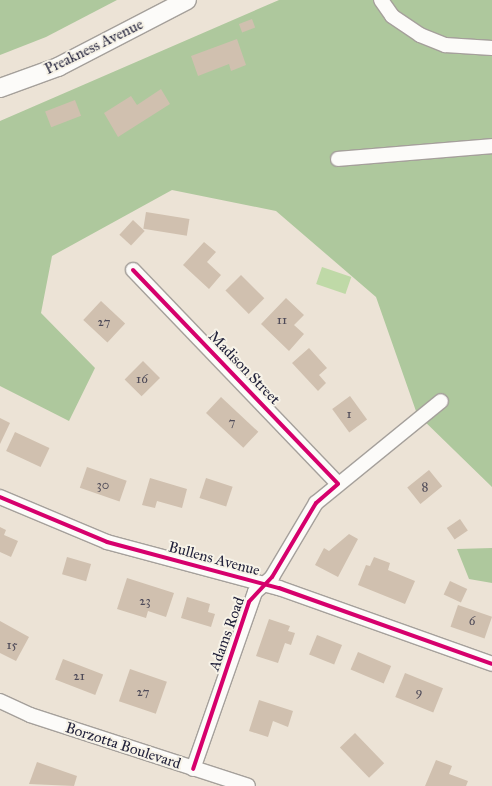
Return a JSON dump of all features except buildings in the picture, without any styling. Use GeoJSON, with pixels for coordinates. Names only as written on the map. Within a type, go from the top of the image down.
{"type":"FeatureCollection","features":[{"type":"Feature","properties":{"kind":"main road","name":"Preakness Avenue"},"geometry":{"type":"LineString","coordinates":[[0,88],[58,67],[187,0]]}},
{"type":"Feature","properties":{"kind":"street"},"geometry":{"type":"LineString","coordinates":[[381,0],[392,16],[420,35],[444,45],[492,48]]}},
{"type":"Feature","properties":{"kind":"street"},"geometry":{"type":"LineString","coordinates":[[338,159],[492,146]]}},
{"type":"Feature","properties":{"kind":"street","name":"Madison Street"},"geometry":{"type":"LineString","coordinates":[[133,270],[338,484]]}},
{"type":"Feature","properties":{"kind":"street","name":"Adams Road"},"geometry":{"type":"LineString","coordinates":[[193,769],[249,602],[263,584],[272,577],[316,503],[441,401]]}},
{"type":"Feature","properties":{"kind":"street","name":"Bullens Avenue"},"geometry":{"type":"LineString","coordinates":[[0,497],[107,542],[263,584],[492,664]]}},
{"type":"Feature","properties":{"kind":"street","name":"Borzotta Boulevard"},"geometry":{"type":"LineString","coordinates":[[0,701],[193,769],[248,786]]}},
{"type":"Feature","properties":{"kind":"green space"},"geometry":{"type":"Polygon","coordinates":[[[0,0],[117,0],[46,37],[0,55],[0,0]]]}},
{"type":"Feature","properties":{"kind":"green space"},"geometry":{"type":"Polygon","coordinates":[[[279,0],[492,0],[492,487],[417,414],[376,297],[276,211],[172,190],[52,256],[41,313],[95,368],[69,421],[0,386],[0,121],[279,0]]]}},
{"type":"Feature","properties":{"kind":"green space"},"geometry":{"type":"Polygon","coordinates":[[[322,267],[351,277],[345,294],[316,284],[322,267]]]}},
{"type":"Feature","properties":{"kind":"green space"},"geometry":{"type":"Polygon","coordinates":[[[492,548],[492,583],[469,579],[457,549],[492,548]]]}},
{"type":"Feature","properties":{"kind":"cycle path"},"geometry":{"type":"LineString","coordinates":[[133,270],[338,484],[316,503],[272,577],[249,602],[193,769]]}},
{"type":"Feature","properties":{"kind":"cycle path"},"geometry":{"type":"LineString","coordinates":[[0,497],[107,542],[279,588],[492,664]]}}]}
